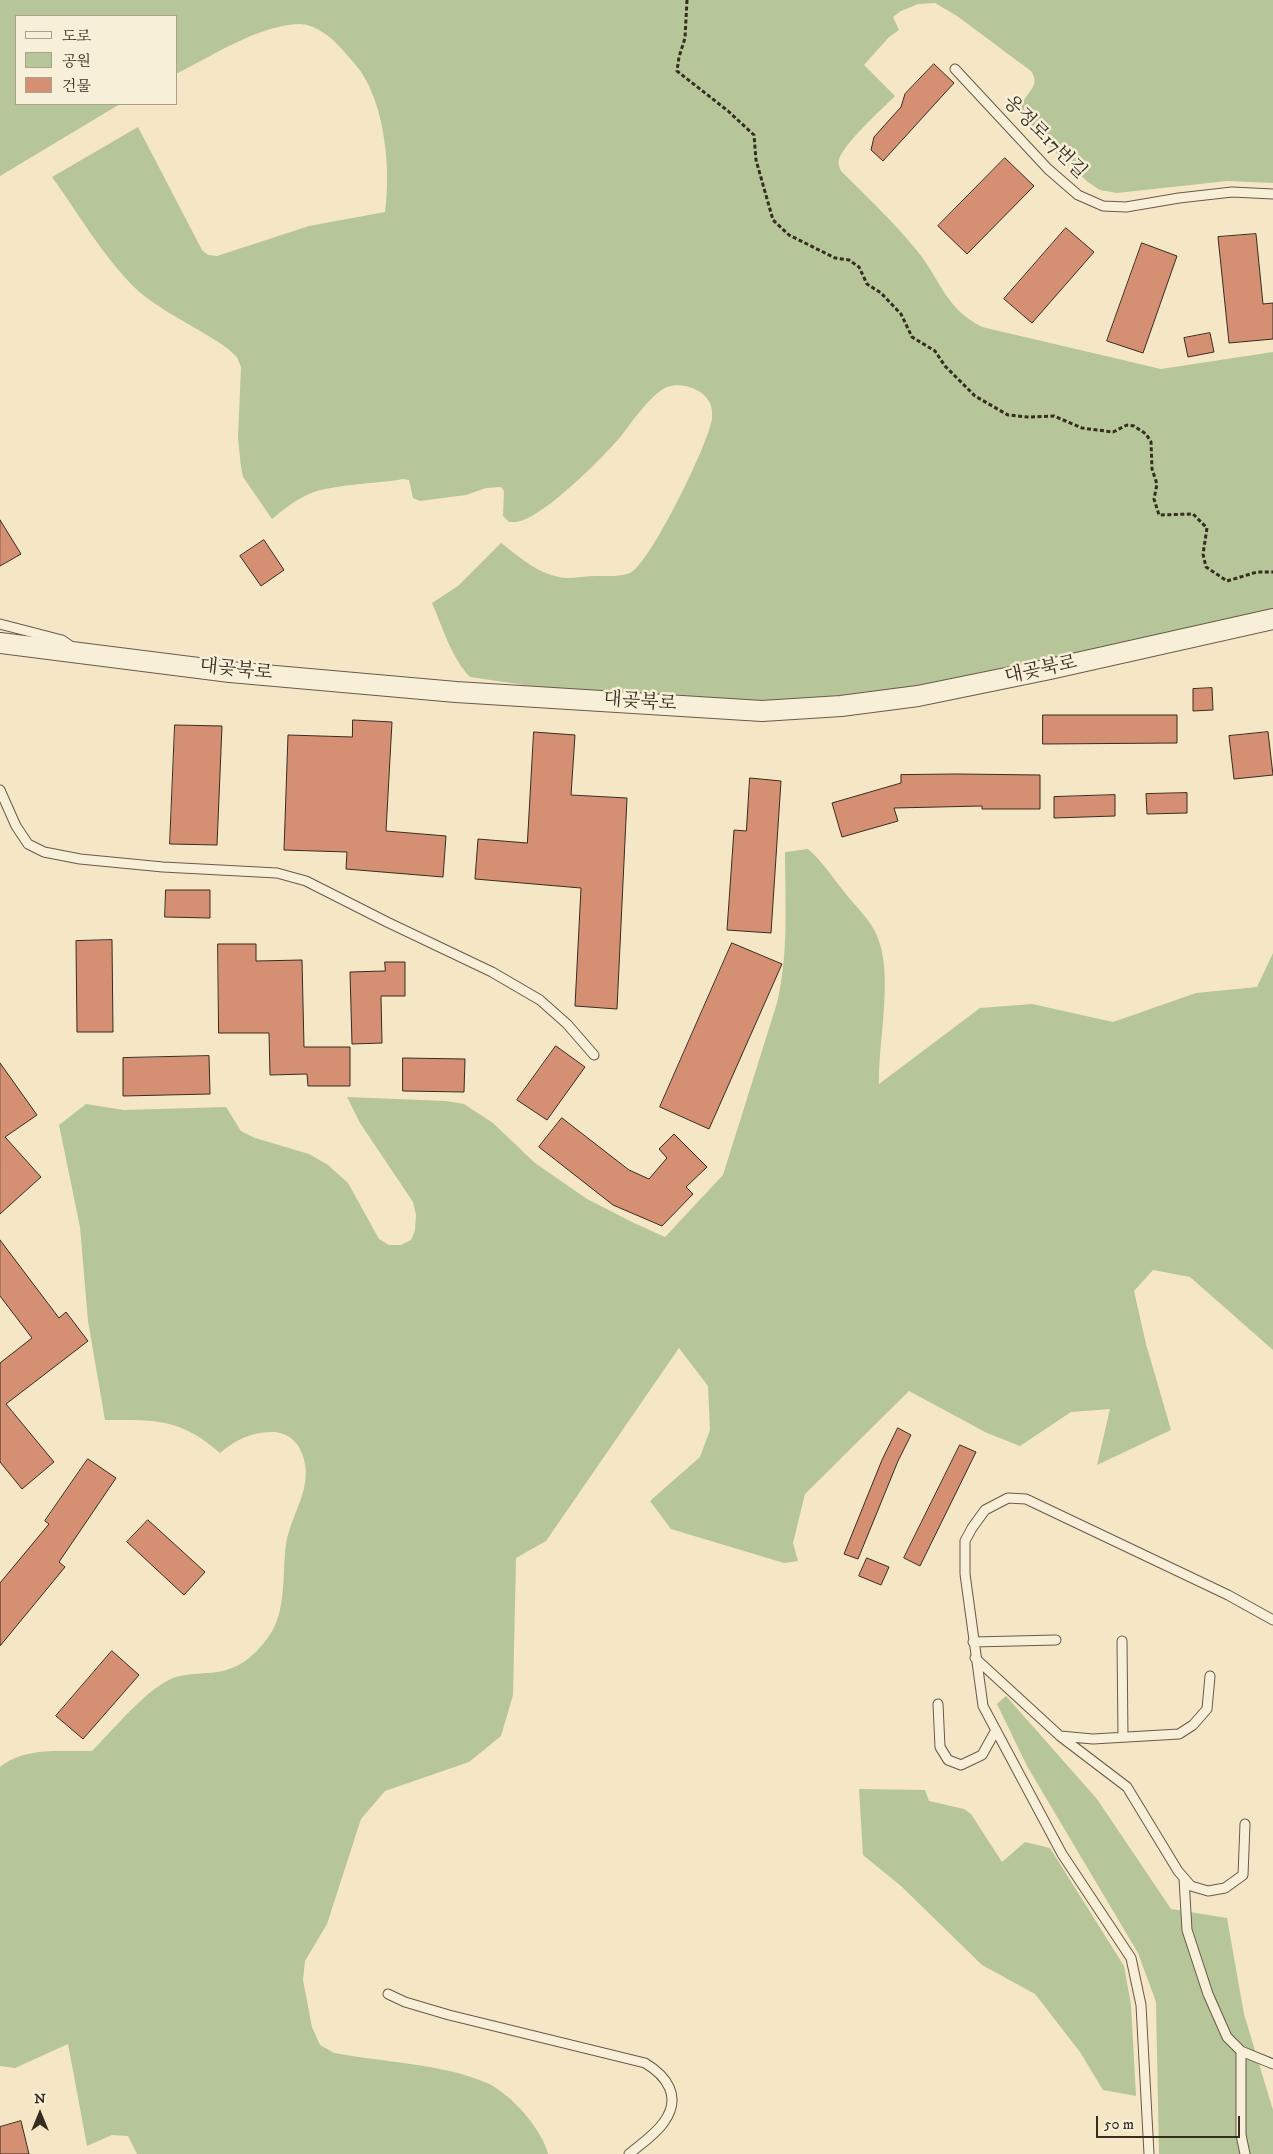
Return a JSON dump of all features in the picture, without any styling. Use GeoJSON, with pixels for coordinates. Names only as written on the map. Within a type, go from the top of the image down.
{"type":"FeatureCollection","features":[{"type":"Feature","properties":{"kind":"street","name":"대곶북로"},"geometry":{"type":"LineString","coordinates":[[0,644],[230,672],[456,692],[762,711],[841,706],[918,696],[1050,669],[1273,619]]}},
{"type":"Feature","properties":{"kind":"lane","name":"옹정로17번길"},"geometry":{"type":"LineString","coordinates":[[955,69],[1048,168],[1078,195],[1103,206],[1126,207],[1232,192],[1273,194]]}},
{"type":"Feature","properties":{"kind":"lane"},"geometry":{"type":"LineString","coordinates":[[0,624],[62,640],[83,654]]}},
{"type":"Feature","properties":{"kind":"lane"},"geometry":{"type":"LineString","coordinates":[[0,790],[16,826],[28,844],[44,852],[80,858],[163,866],[277,873],[306,881],[492,972],[540,1000],[567,1024],[594,1054]]}},
{"type":"Feature","properties":{"kind":"lane"},"geometry":{"type":"LineString","coordinates":[[1149,2154],[1141,2005],[1131,1958],[1062,1854],[983,1706],[965,1574],[965,1541],[985,1510],[1008,1498],[1026,1499],[1228,1595],[1273,1620]]}},
{"type":"Feature","properties":{"kind":"lane"},"geometry":{"type":"LineString","coordinates":[[973,1642],[1056,1640]]}},
{"type":"Feature","properties":{"kind":"lane"},"geometry":{"type":"LineString","coordinates":[[1122,1642],[1123,1737]]}},
{"type":"Feature","properties":{"kind":"lane"},"geometry":{"type":"LineString","coordinates":[[976,1658],[1060,1736],[1127,1787],[1178,1871],[1191,1886],[1208,1891],[1225,1888],[1243,1875],[1245,1824]]}},
{"type":"Feature","properties":{"kind":"lane"},"geometry":{"type":"LineString","coordinates":[[1060,1736],[1093,1739],[1179,1734],[1193,1725],[1207,1709],[1210,1676]]}},
{"type":"Feature","properties":{"kind":"lane"},"geometry":{"type":"LineString","coordinates":[[938,1704],[940,1747],[948,1760],[961,1765],[982,1755],[996,1730]]}},
{"type":"Feature","properties":{"kind":"lane"},"geometry":{"type":"LineString","coordinates":[[1184,1879],[1187,1930],[1205,1985],[1227,2036],[1241,2051],[1273,2064]]}},
{"type":"Feature","properties":{"kind":"lane"},"geometry":{"type":"LineString","coordinates":[[388,1994],[405,2002],[449,2015],[645,2063],[659,2071],[666,2080],[671,2092],[671,2106],[666,2121],[629,2154]]}},
{"type":"Feature","properties":{"kind":"lane"},"geometry":{"type":"LineString","coordinates":[[1241,2051],[1241,2135],[1245,2154]]}},
{"type":"Feature","properties":{"kind":"path"},"geometry":{"type":"LineString","coordinates":[[687,0],[684,38],[677,71],[728,111],[754,135],[756,160],[772,220],[788,235],[835,258],[849,260],[859,266],[867,284],[881,293],[901,314],[912,337],[935,351],[961,384],[989,406],[1008,415],[1028,417],[1054,416],[1082,428],[1113,432],[1127,426],[1134,426],[1146,434],[1151,442],[1152,468],[1157,484],[1154,499],[1159,515],[1193,514],[1207,528],[1203,554],[1206,567],[1227,581],[1257,572],[1273,572]]}},
{"type":"Feature","properties":{"kind":"green space"},"geometry":{"type":"Polygon","coordinates":[[[0,0],[1273,0],[1273,183],[1227,181],[1117,193],[1100,190],[1088,182],[1027,126],[1022,110],[1023,102],[1035,82],[1031,71],[957,16],[935,3],[918,4],[901,11],[893,17],[899,30],[889,37],[864,65],[895,96],[849,143],[839,159],[839,166],[841,171],[909,241],[952,303],[970,320],[982,327],[1161,369],[1273,352],[1273,616],[809,708],[579,693],[470,677],[458,661],[432,603],[458,586],[501,543],[539,570],[557,577],[614,576],[630,573],[639,565],[664,526],[701,451],[712,418],[711,406],[703,394],[688,387],[675,385],[661,391],[648,402],[613,446],[588,470],[545,507],[521,521],[509,522],[503,516],[504,491],[501,487],[486,488],[466,495],[420,501],[413,498],[409,480],[403,479],[340,486],[316,491],[298,500],[272,519],[243,477],[238,438],[241,367],[237,357],[227,348],[167,311],[134,287],[101,248],[52,177],[138,127],[202,250],[208,255],[217,256],[309,226],[385,212],[387,178],[381,123],[371,89],[361,71],[328,36],[311,26],[299,24],[268,30],[252,36],[178,73],[178,15],[15,15],[15,105],[118,105],[0,176],[0,0]]]}},
{"type":"Feature","properties":{"kind":"green space"},"geometry":{"type":"Polygon","coordinates":[[[808,849],[867,919],[877,936],[882,952],[885,988],[879,1084],[980,1008],[1032,1004],[1113,1022],[1196,993],[1257,987],[1273,953],[1273,1350],[1190,1277],[1153,1270],[1134,1291],[1146,1344],[1171,1430],[1097,1465],[1110,1409],[1071,1412],[1020,1446],[987,1433],[909,1391],[805,1494],[793,1543],[798,1561],[784,1563],[671,1529],[650,1501],[700,1457],[710,1430],[708,1386],[679,1348],[546,1541],[516,1558],[513,1695],[501,1736],[469,1762],[385,1791],[361,1819],[327,1924],[305,1961],[303,1980],[312,2027],[320,2045],[334,2053],[412,2064],[452,2072],[487,2083],[506,2095],[524,2113],[545,2144],[548,2154],[137,2154],[128,2136],[112,2135],[87,2146],[68,2044],[15,2068],[0,2066],[0,1767],[10,1760],[32,1753],[44,1751],[92,1751],[141,1700],[163,1683],[173,1678],[190,1674],[226,1670],[250,1658],[269,1636],[279,1615],[283,1592],[286,1544],[302,1496],[306,1472],[299,1447],[294,1441],[282,1434],[266,1432],[251,1435],[238,1440],[220,1453],[192,1433],[167,1423],[139,1420],[105,1420],[88,1321],[80,1227],[59,1125],[86,1104],[124,1110],[226,1107],[241,1131],[255,1138],[309,1154],[328,1165],[348,1183],[379,1239],[389,1245],[401,1245],[411,1240],[415,1230],[416,1215],[413,1202],[360,1123],[347,1097],[446,1101],[464,1104],[493,1123],[535,1163],[587,1199],[665,1237],[723,1175],[777,1003],[781,984],[786,928],[785,852],[808,849]]]}},
{"type":"Feature","properties":{"kind":"green space"},"geometry":{"type":"Polygon","coordinates":[[[1006,1696],[1097,1799],[1171,1909],[1227,1918],[1244,2014],[1273,2110],[1273,2154],[1159,2154],[1156,2002],[1138,1953],[1027,1766],[997,1704],[1006,1696]]]}},
{"type":"Feature","properties":{"kind":"green space"},"geometry":{"type":"Polygon","coordinates":[[[859,1789],[925,1790],[929,1801],[964,1809],[971,1814],[1002,1862],[1025,1842],[1050,1848],[1124,1966],[1131,2005],[1136,2096],[1103,2090],[1080,2052],[1035,1994],[982,1965],[901,1886],[863,1855],[859,1789]]]}},
{"type":"Feature","properties":{"kind":"building"},"geometry":{"type":"Polygon","coordinates":[[[934,64],[954,83],[883,161],[871,150],[874,137],[901,107],[905,94],[934,64]]]}},
{"type":"Feature","properties":{"kind":"building"},"geometry":{"type":"Polygon","coordinates":[[[1005,158],[1034,186],[967,254],[938,226],[1005,158]]]}},
{"type":"Feature","properties":{"kind":"building"},"geometry":{"type":"Polygon","coordinates":[[[1066,228],[1094,252],[1032,323],[1004,299],[1066,228]]]}},
{"type":"Feature","properties":{"kind":"building"},"geometry":{"type":"Polygon","coordinates":[[[1256,234],[1263,304],[1273,303],[1273,339],[1229,343],[1218,237],[1256,234]]]}},
{"type":"Feature","properties":{"kind":"building"},"geometry":{"type":"Polygon","coordinates":[[[1142,243],[1177,256],[1143,353],[1107,341],[1142,243]]]}},
{"type":"Feature","properties":{"kind":"building"},"geometry":{"type":"Polygon","coordinates":[[[1210,333],[1214,352],[1188,357],[1184,338],[1210,333]]]}},
{"type":"Feature","properties":{"kind":"building"},"geometry":{"type":"Polygon","coordinates":[[[0,520],[21,554],[0,566],[0,520]]]}},
{"type":"Feature","properties":{"kind":"building"},"geometry":{"type":"Polygon","coordinates":[[[264,540],[284,570],[261,586],[240,556],[264,540]]]}},
{"type":"Feature","properties":{"kind":"building"},"geometry":{"type":"Polygon","coordinates":[[[1212,688],[1213,710],[1193,711],[1193,689],[1212,688]]]}},
{"type":"Feature","properties":{"kind":"building"},"geometry":{"type":"Polygon","coordinates":[[[1043,715],[1177,715],[1177,743],[1043,744],[1043,715]]]}},
{"type":"Feature","properties":{"kind":"building"},"geometry":{"type":"Polygon","coordinates":[[[353,720],[392,722],[386,831],[446,836],[443,877],[346,869],[347,852],[284,850],[288,735],[352,737],[353,720]]]}},
{"type":"Feature","properties":{"kind":"building"},"geometry":{"type":"Polygon","coordinates":[[[175,725],[222,726],[217,845],[170,844],[175,725]]]}},
{"type":"Feature","properties":{"kind":"building"},"geometry":{"type":"Polygon","coordinates":[[[534,732],[575,735],[571,795],[627,798],[617,1009],[575,1006],[581,888],[475,879],[478,839],[527,843],[534,732]]]}},
{"type":"Feature","properties":{"kind":"building"},"geometry":{"type":"Polygon","coordinates":[[[1268,732],[1273,775],[1234,779],[1229,736],[1268,732]]]}},
{"type":"Feature","properties":{"kind":"building"},"geometry":{"type":"Polygon","coordinates":[[[901,775],[1040,775],[1040,809],[982,809],[982,806],[894,808],[898,821],[842,837],[832,803],[901,783],[901,775]]]}},
{"type":"Feature","properties":{"kind":"building"},"geometry":{"type":"Polygon","coordinates":[[[750,778],[781,781],[771,933],[727,930],[734,830],[746,831],[750,778]]]}},
{"type":"Feature","properties":{"kind":"building"},"geometry":{"type":"Polygon","coordinates":[[[1187,793],[1187,813],[1147,814],[1146,794],[1187,793]]]}},
{"type":"Feature","properties":{"kind":"building"},"geometry":{"type":"Polygon","coordinates":[[[1115,795],[1115,816],[1054,818],[1054,797],[1115,795]]]}},
{"type":"Feature","properties":{"kind":"building"},"geometry":{"type":"Polygon","coordinates":[[[166,890],[210,890],[210,918],[165,917],[166,890]]]}},
{"type":"Feature","properties":{"kind":"building"},"geometry":{"type":"Polygon","coordinates":[[[112,940],[113,1032],[77,1032],[76,941],[112,940]]]}},
{"type":"Feature","properties":{"kind":"building"},"geometry":{"type":"Polygon","coordinates":[[[732,943],[782,964],[709,1129],[660,1107],[732,943]]]}},
{"type":"Feature","properties":{"kind":"building"},"geometry":{"type":"Polygon","coordinates":[[[218,944],[256,944],[256,961],[302,960],[304,1047],[350,1047],[350,1086],[308,1086],[307,1074],[270,1075],[269,1033],[219,1033],[218,944]]]}},
{"type":"Feature","properties":{"kind":"building"},"geometry":{"type":"Polygon","coordinates":[[[385,962],[405,962],[405,996],[381,996],[382,1043],[352,1044],[350,972],[385,971],[385,962]]]}},
{"type":"Feature","properties":{"kind":"building"},"geometry":{"type":"Polygon","coordinates":[[[556,1046],[585,1067],[547,1120],[517,1100],[556,1046]]]}},
{"type":"Feature","properties":{"kind":"building"},"geometry":{"type":"Polygon","coordinates":[[[209,1056],[210,1094],[123,1096],[123,1058],[209,1056]]]}},
{"type":"Feature","properties":{"kind":"building"},"geometry":{"type":"Polygon","coordinates":[[[403,1058],[465,1059],[464,1092],[403,1091],[403,1058]]]}},
{"type":"Feature","properties":{"kind":"building"},"geometry":{"type":"Polygon","coordinates":[[[0,1063],[37,1115],[5,1137],[41,1177],[0,1214],[0,1063]]]}},
{"type":"Feature","properties":{"kind":"building"},"geometry":{"type":"Polygon","coordinates":[[[562,1118],[629,1170],[649,1179],[667,1158],[659,1149],[674,1134],[707,1167],[686,1187],[693,1194],[662,1226],[613,1205],[539,1147],[562,1118]]]}},
{"type":"Feature","properties":{"kind":"building"},"geometry":{"type":"Polygon","coordinates":[[[0,1240],[59,1318],[66,1312],[88,1341],[6,1404],[54,1462],[22,1489],[0,1462],[0,1363],[32,1338],[0,1296],[0,1240]]]}},
{"type":"Feature","properties":{"kind":"building"},"geometry":{"type":"Polygon","coordinates":[[[898,1428],[911,1435],[898,1461],[858,1559],[844,1554],[882,1460],[898,1428]]]}},
{"type":"Feature","properties":{"kind":"building"},"geometry":{"type":"Polygon","coordinates":[[[960,1445],[976,1452],[920,1566],[904,1558],[960,1445]]]}},
{"type":"Feature","properties":{"kind":"building"},"geometry":{"type":"Polygon","coordinates":[[[88,1459],[116,1478],[59,1562],[65,1567],[0,1646],[0,1583],[49,1524],[45,1521],[88,1459]]]}},
{"type":"Feature","properties":{"kind":"building"},"geometry":{"type":"Polygon","coordinates":[[[148,1520],[205,1572],[184,1595],[127,1542],[148,1520]]]}},
{"type":"Feature","properties":{"kind":"building"},"geometry":{"type":"Polygon","coordinates":[[[867,1558],[889,1567],[881,1585],[859,1576],[867,1558]]]}},
{"type":"Feature","properties":{"kind":"building"},"geometry":{"type":"Polygon","coordinates":[[[112,1651],[139,1675],[83,1739],[56,1716],[112,1651]]]}},
{"type":"Feature","properties":{"kind":"building"},"geometry":{"type":"Polygon","coordinates":[[[21,2121],[29,2154],[0,2154],[0,2127],[21,2121]]]}}]}
